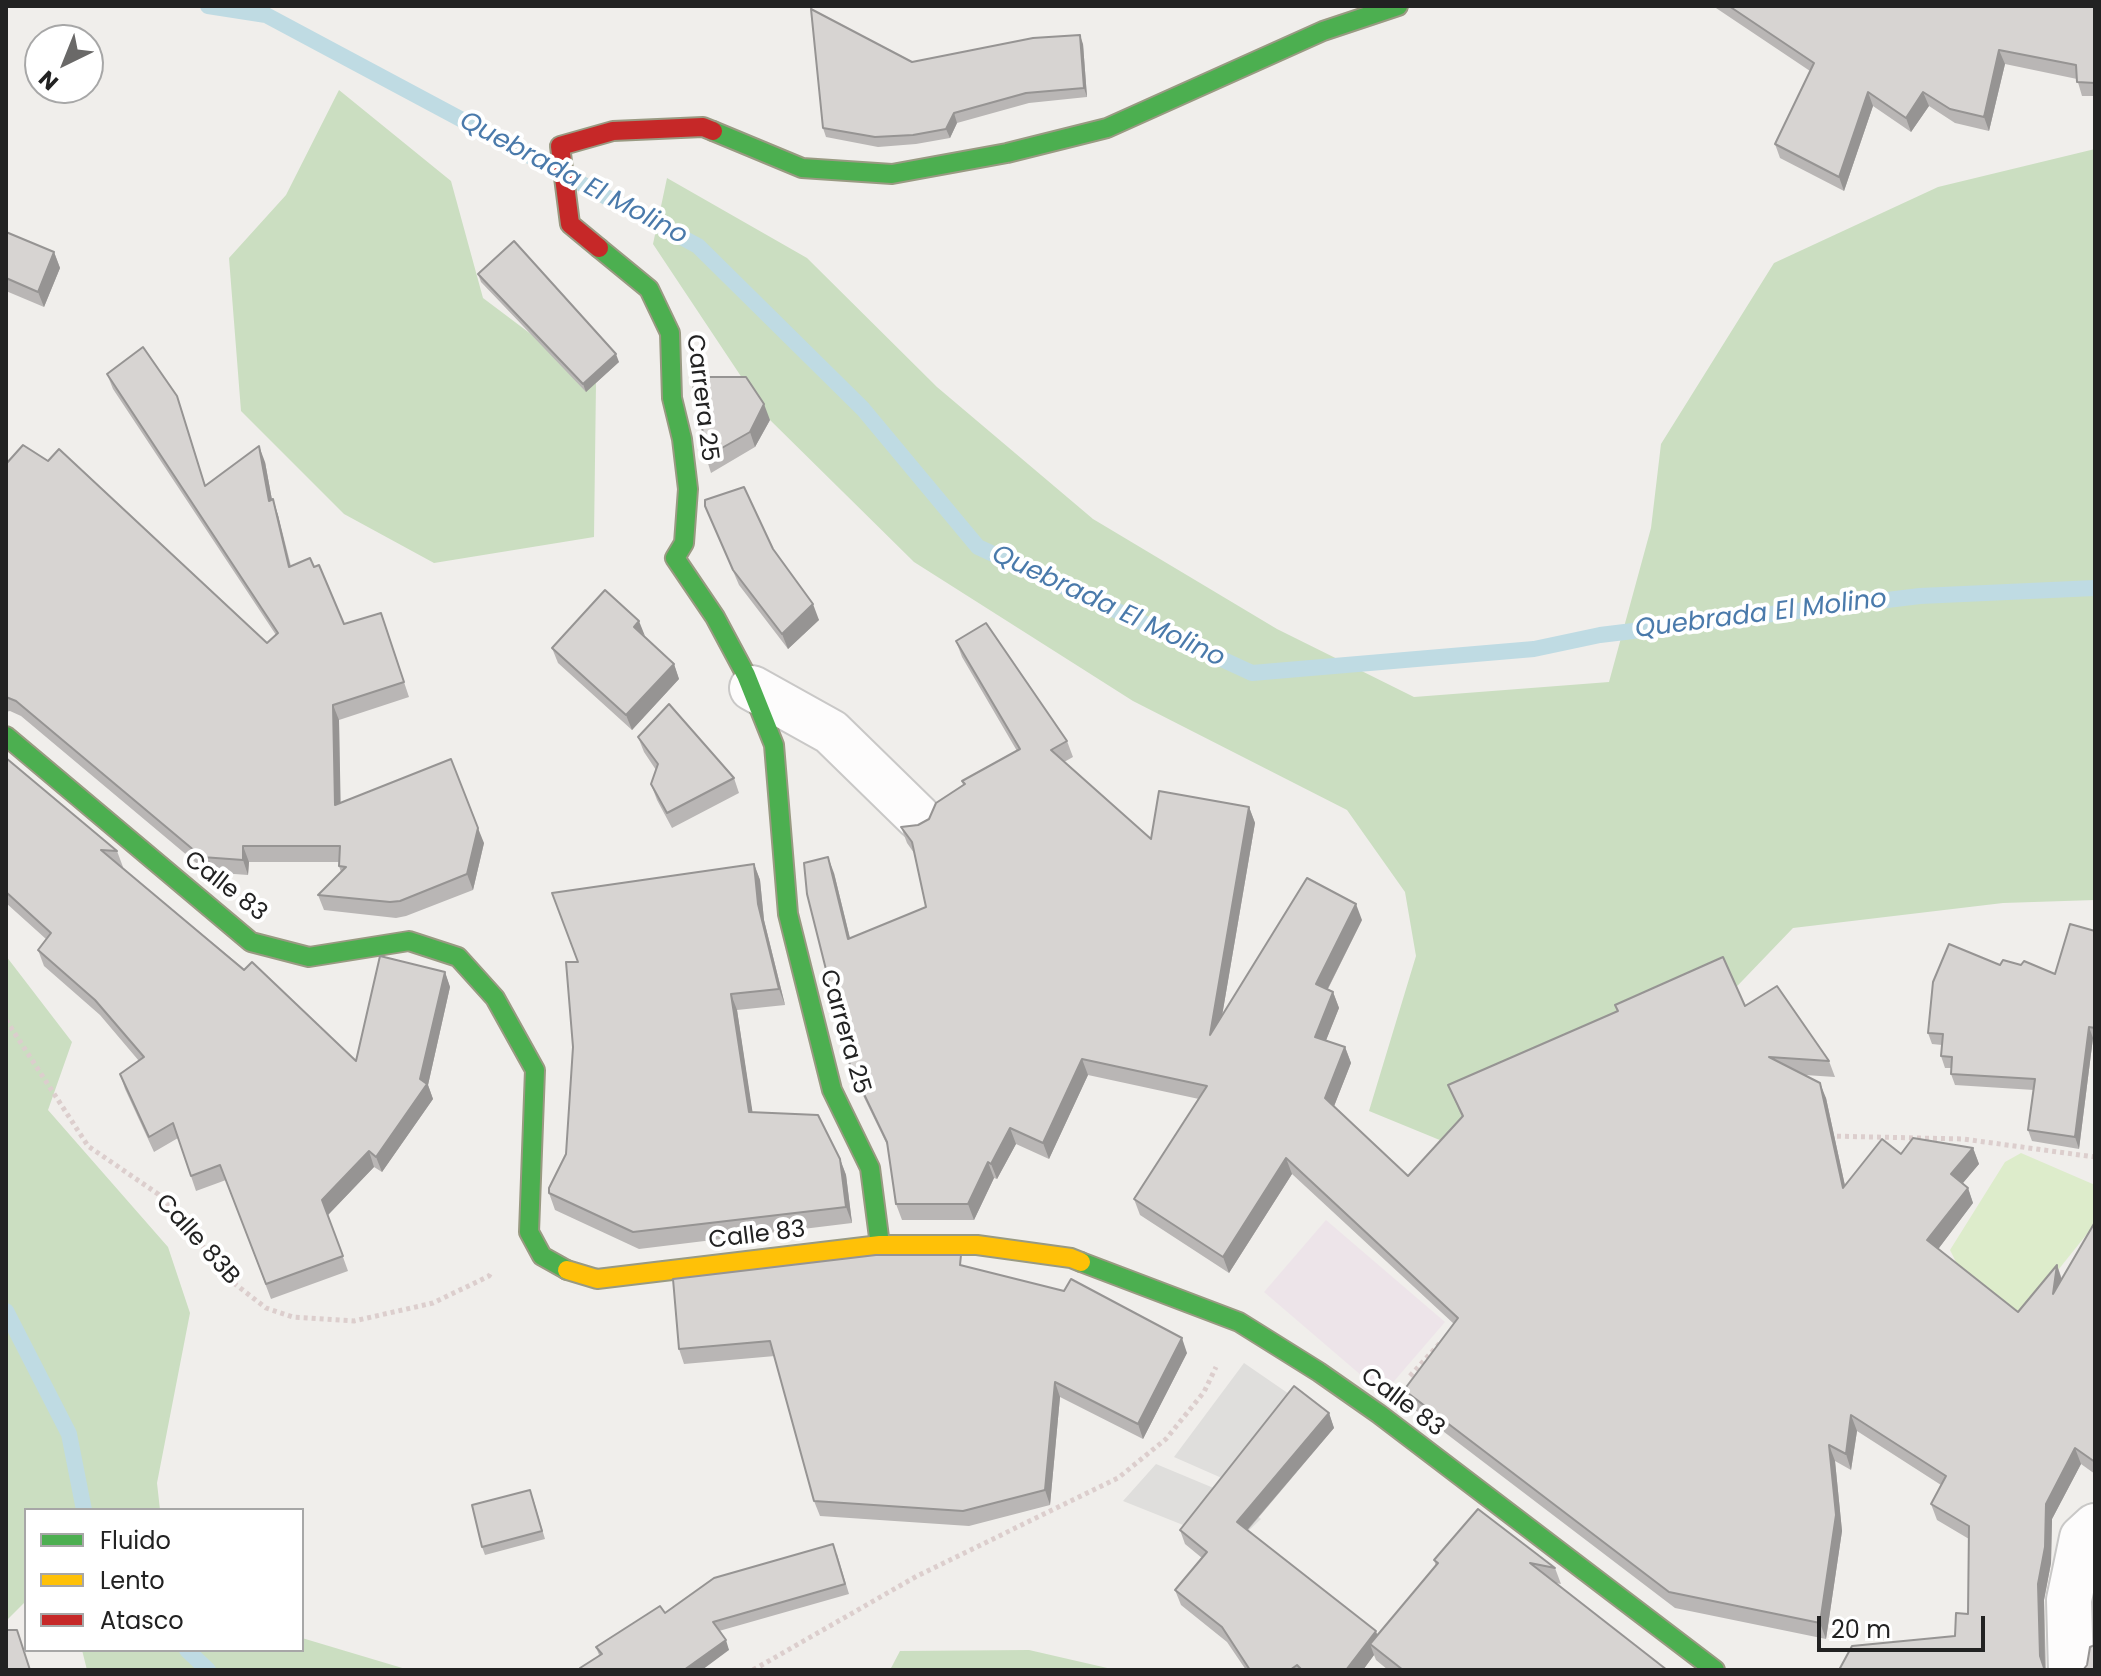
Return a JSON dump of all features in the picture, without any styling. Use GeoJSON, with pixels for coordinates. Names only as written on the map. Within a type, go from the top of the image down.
{"type":"FeatureCollection","features":[{"type":"Feature","properties":{"kind":"street","name":"Carrera 25"},"geometry":{"type":"LineString","coordinates":[[880,1245],[870,1168],[832,1090],[788,914],[774,745],[752,688],[715,617],[675,558],[684,543],[688,489],[682,439],[672,398],[670,333],[649,289],[570,224],[560,146],[613,131],[703,127],[802,168],[892,174],[1007,153],[1107,128],[1323,31],[1398,6]]}},
{"type":"Feature","properties":{"kind":"street"},"geometry":{"type":"LineString","coordinates":[[752,688],[831,732],[918,817]]}},
{"type":"Feature","properties":{"kind":"street","name":"Calle 83"},"geometry":{"type":"LineString","coordinates":[[6,736],[251,942],[309,957],[409,941],[458,957],[495,998],[535,1070],[529,1232],[542,1256],[571,1272],[597,1279],[880,1245],[977,1245],[1071,1258],[1239,1322],[1319,1372],[1379,1414],[1715,1670]]}},
{"type":"Feature","properties":{"kind":"street"},"geometry":{"type":"LineString","coordinates":[[2071,1670],[2069,1600],[2082,1538],[2095,1526]]}},
{"type":"Feature","properties":{"kind":"path","name":"Calle 83B"},"geometry":{"type":"LineString","coordinates":[[6,1020],[88,1146],[158,1194],[235,1284],[266,1308],[293,1317],[354,1321],[433,1303],[489,1276],[500,1257],[529,1232]]}},
{"type":"Feature","properties":{"kind":"path"},"geometry":{"type":"LineString","coordinates":[[1824,1136],[1963,1139],[2095,1157]]}},
{"type":"Feature","properties":{"kind":"path"},"geometry":{"type":"LineString","coordinates":[[753,1670],[917,1576],[1118,1478],[1166,1439],[1204,1392],[1239,1322]]}},
{"type":"Feature","properties":{"kind":"path"},"geometry":{"type":"LineString","coordinates":[[1379,1414],[1447,1336]]}},
{"type":"Feature","properties":{"kind":"shaded area"},"geometry":{"type":"Polygon","coordinates":[[[1326,1220],[1445,1322],[1383,1394],[1264,1292],[1326,1220]]]}},
{"type":"Feature","properties":{"kind":"shaded area"},"geometry":{"type":"Polygon","coordinates":[[[1244,1363],[1292,1396],[1224,1479],[1174,1457],[1244,1363]]]}},
{"type":"Feature","properties":{"kind":"shaded area"},"geometry":{"type":"Polygon","coordinates":[[[1156,1464],[1228,1494],[1261,1519],[1233,1545],[1123,1501],[1156,1464]]]}},
{"type":"Feature","properties":{"kind":"green space"},"geometry":{"type":"Polygon","coordinates":[[[339,90],[451,181],[483,298],[596,383],[594,537],[434,563],[344,514],[241,411],[229,258],[286,195],[339,90]]]}},
{"type":"Feature","properties":{"kind":"green space"},"geometry":{"type":"Polygon","coordinates":[[[2095,149],[2095,900],[2003,903],[1793,928],[1547,1184],[1369,1111],[1416,956],[1405,892],[1347,810],[1133,701],[914,562],[770,420],[653,244],[667,178],[807,258],[937,387],[1093,519],[1277,629],[1414,697],[1609,682],[1651,528],[1661,444],[1774,263],[1938,187],[2095,149]]]}},
{"type":"Feature","properties":{"kind":"green space"},"geometry":{"type":"Polygon","coordinates":[[[6,956],[72,1042],[48,1110],[168,1247],[190,1313],[157,1483],[160,1508],[24,1508],[24,1603],[6,1621],[6,956]]]}},
{"type":"Feature","properties":{"kind":"green space"},"geometry":{"type":"Polygon","coordinates":[[[2021,1153],[2095,1185],[2095,1224],[2022,1315],[1966,1282],[1950,1250],[2005,1162],[2021,1153]]]}},
{"type":"Feature","properties":{"kind":"green space"},"geometry":{"type":"Polygon","coordinates":[[[304,1639],[409,1670],[87,1670],[82,1652],[304,1652],[304,1639]]]}},
{"type":"Feature","properties":{"kind":"green space"},"geometry":{"type":"Polygon","coordinates":[[[1029,1650],[1116,1670],[890,1670],[900,1651],[1029,1650]]]}},
{"type":"Feature","properties":{"kind":"building"},"geometry":{"type":"Polygon","coordinates":[[[1729,6],[2095,6],[2095,83],[2077,82],[2076,65],[1999,50],[1984,117],[1950,109],[1923,92],[1906,118],[1868,92],[1839,177],[1775,144],[1814,63],[1729,6]]]}},
{"type":"Feature","properties":{"kind":"building"},"geometry":{"type":"Polygon","coordinates":[[[811,9],[912,62],[1033,38],[1080,35],[1084,88],[1026,93],[954,113],[946,129],[913,135],[875,137],[823,128],[811,9]]]}},
{"type":"Feature","properties":{"kind":"building"},"geometry":{"type":"Polygon","coordinates":[[[6,232],[54,252],[38,292],[6,278],[6,232]]]}},
{"type":"Feature","properties":{"kind":"building"},"geometry":{"type":"Polygon","coordinates":[[[514,241],[616,354],[583,384],[478,274],[514,241]]]}},
{"type":"Feature","properties":{"kind":"building"},"geometry":{"type":"Polygon","coordinates":[[[143,347],[177,396],[205,486],[259,446],[269,501],[273,499],[289,567],[310,558],[314,567],[319,565],[344,624],[381,613],[404,682],[333,705],[335,805],[451,759],[478,828],[467,874],[400,901],[390,902],[318,895],[346,867],[339,866],[340,846],[243,846],[243,860],[202,857],[16,701],[6,697],[6,464],[23,445],[48,461],[59,449],[267,643],[278,633],[107,374],[143,347]]]}},
{"type":"Feature","properties":{"kind":"building"},"geometry":{"type":"Polygon","coordinates":[[[691,377],[746,377],[764,404],[750,432],[706,457],[701,420],[691,377]]]}},
{"type":"Feature","properties":{"kind":"building"},"geometry":{"type":"Polygon","coordinates":[[[744,487],[773,549],[813,604],[782,634],[733,570],[705,506],[705,500],[744,487]]]}},
{"type":"Feature","properties":{"kind":"building"},"geometry":{"type":"Polygon","coordinates":[[[605,590],[639,621],[634,627],[674,664],[626,715],[552,648],[605,590]]]}},
{"type":"Feature","properties":{"kind":"building"},"geometry":{"type":"Polygon","coordinates":[[[986,623],[1067,741],[1051,750],[1151,839],[1159,791],[1249,807],[1210,1035],[1307,878],[1356,904],[1316,984],[1333,992],[1315,1037],[1345,1047],[1325,1098],[1408,1176],[1463,1116],[1448,1085],[1618,1011],[1615,1005],[1723,957],[1745,1006],[1777,986],[1829,1061],[1769,1057],[1820,1083],[1843,1188],[1882,1139],[1901,1154],[1913,1138],[1973,1148],[1951,1174],[1968,1188],[1927,1240],[2018,1312],[2057,1265],[2053,1294],[2095,1222],[2095,1462],[2075,1448],[2046,1504],[2045,1547],[2038,1584],[2040,1656],[2047,1670],[1839,1670],[1852,1646],[1955,1636],[1956,1613],[1968,1614],[1969,1526],[1931,1504],[1946,1476],[1851,1415],[1846,1454],[1829,1445],[1836,1515],[1820,1623],[1669,1592],[1404,1390],[1458,1318],[1286,1158],[1223,1257],[1134,1199],[1207,1086],[1082,1059],[1043,1143],[1010,1128],[991,1164],[988,1162],[968,1204],[896,1204],[887,1142],[850,1065],[807,894],[804,863],[828,857],[848,939],[926,907],[912,842],[901,827],[918,825],[929,819],[936,803],[965,784],[962,781],[1020,749],[956,641],[986,623]]]}},
{"type":"Feature","properties":{"kind":"building"},"geometry":{"type":"Polygon","coordinates":[[[669,704],[734,778],[667,813],[651,784],[658,764],[638,737],[669,704]]]}},
{"type":"Feature","properties":{"kind":"building"},"geometry":{"type":"Polygon","coordinates":[[[6,758],[117,851],[101,850],[244,970],[252,962],[356,1061],[380,956],[445,972],[420,1079],[427,1084],[376,1157],[369,1151],[322,1200],[343,1256],[266,1284],[220,1165],[191,1176],[173,1123],[149,1137],[120,1074],[144,1057],[95,1000],[38,950],[51,933],[6,892],[6,758]]]}},
{"type":"Feature","properties":{"kind":"building"},"geometry":{"type":"Polygon","coordinates":[[[754,864],[758,904],[779,989],[731,994],[749,1112],[818,1115],[840,1159],[846,1207],[633,1232],[549,1193],[566,1154],[573,1047],[566,962],[578,962],[552,893],[754,864]]]}},
{"type":"Feature","properties":{"kind":"building"},"geometry":{"type":"Polygon","coordinates":[[[2070,924],[2095,931],[2095,1028],[2089,1027],[2075,1137],[2028,1130],[2035,1079],[1951,1074],[1952,1057],[1941,1056],[1943,1034],[1928,1033],[1933,982],[1949,944],[2000,965],[2003,960],[2021,965],[2024,961],[2055,974],[2070,924]]]}},
{"type":"Feature","properties":{"kind":"building"},"geometry":{"type":"Polygon","coordinates":[[[876,1255],[961,1255],[960,1265],[1064,1291],[1071,1279],[1182,1338],[1138,1424],[1055,1382],[1045,1490],[963,1511],[814,1501],[770,1341],[679,1349],[673,1279],[876,1255]]]}},
{"type":"Feature","properties":{"kind":"building"},"geometry":{"type":"Polygon","coordinates":[[[1294,1386],[1329,1413],[1237,1522],[1376,1631],[1346,1670],[1302,1670],[1297,1665],[1290,1670],[1250,1670],[1222,1627],[1175,1590],[1207,1552],[1180,1530],[1294,1386]]]}},
{"type":"Feature","properties":{"kind":"building"},"geometry":{"type":"Polygon","coordinates":[[[530,1490],[542,1531],[482,1547],[472,1505],[530,1490]]]}},
{"type":"Feature","properties":{"kind":"building"},"geometry":{"type":"Polygon","coordinates":[[[1478,1509],[1555,1568],[1530,1563],[1667,1670],[1403,1670],[1370,1644],[1438,1563],[1434,1560],[1478,1509]]]}},
{"type":"Feature","properties":{"kind":"building"},"geometry":{"type":"Polygon","coordinates":[[[833,1544],[845,1584],[713,1622],[726,1640],[684,1670],[580,1668],[602,1654],[596,1647],[660,1606],[665,1613],[714,1578],[833,1544]]]}},
{"type":"Feature","properties":{"kind":"building"},"geometry":{"type":"Polygon","coordinates":[[[6,1630],[17,1630],[30,1670],[6,1670],[6,1630]]]}},
{"type":"Feature","properties":{"kind":"building"},"geometry":{"type":"Polygon","coordinates":[[[2095,1645],[2095,1670],[2083,1670],[2090,1647],[2095,1645]]]}},
{"type":"Feature","properties":{"kind":"waterway","name":"Quebrada El Molino"},"geometry":{"type":"LineString","coordinates":[[208,6],[266,15],[698,246],[863,409],[978,547],[1252,673],[1534,649],[1600,635],[1920,596],[2095,588]]}},
{"type":"Feature","properties":{"kind":"waterway"},"geometry":{"type":"LineString","coordinates":[[6,1311],[69,1434],[84,1508]]}},
{"type":"Feature","properties":{"kind":"waterway"},"geometry":{"type":"LineString","coordinates":[[189,1652],[208,1670]]}},
{"type":"Feature","properties":{"kind":"traffic: fast"},"geometry":{"type":"LineString","coordinates":[[713,131],[802,168],[892,174],[1007,153],[1107,128],[1323,31],[1398,6]]}},
{"type":"Feature","properties":{"kind":"traffic: fast"},"geometry":{"type":"LineString","coordinates":[[599,248],[649,289],[670,333],[672,398],[682,439],[688,489],[684,543],[675,558],[715,617],[746,675],[774,745],[788,914],[832,1090],[870,1168],[880,1245]]}},
{"type":"Feature","properties":{"kind":"traffic: fast"},"geometry":{"type":"LineString","coordinates":[[6,736],[251,942],[309,957],[409,941],[458,957],[495,998],[535,1070],[529,1232],[542,1256],[567,1270]]}},
{"type":"Feature","properties":{"kind":"traffic: fast"},"geometry":{"type":"LineString","coordinates":[[1081,1262],[1239,1322],[1319,1372],[1379,1414],[1715,1670]]}},
{"type":"Feature","properties":{"kind":"traffic: slow"},"geometry":{"type":"LineString","coordinates":[[567,1270],[597,1279],[880,1245],[977,1245],[1081,1262]]}},
{"type":"Feature","properties":{"kind":"traffic: jam"},"geometry":{"type":"LineString","coordinates":[[599,248],[570,224],[560,146],[613,131],[703,127],[713,131]]}}]}
